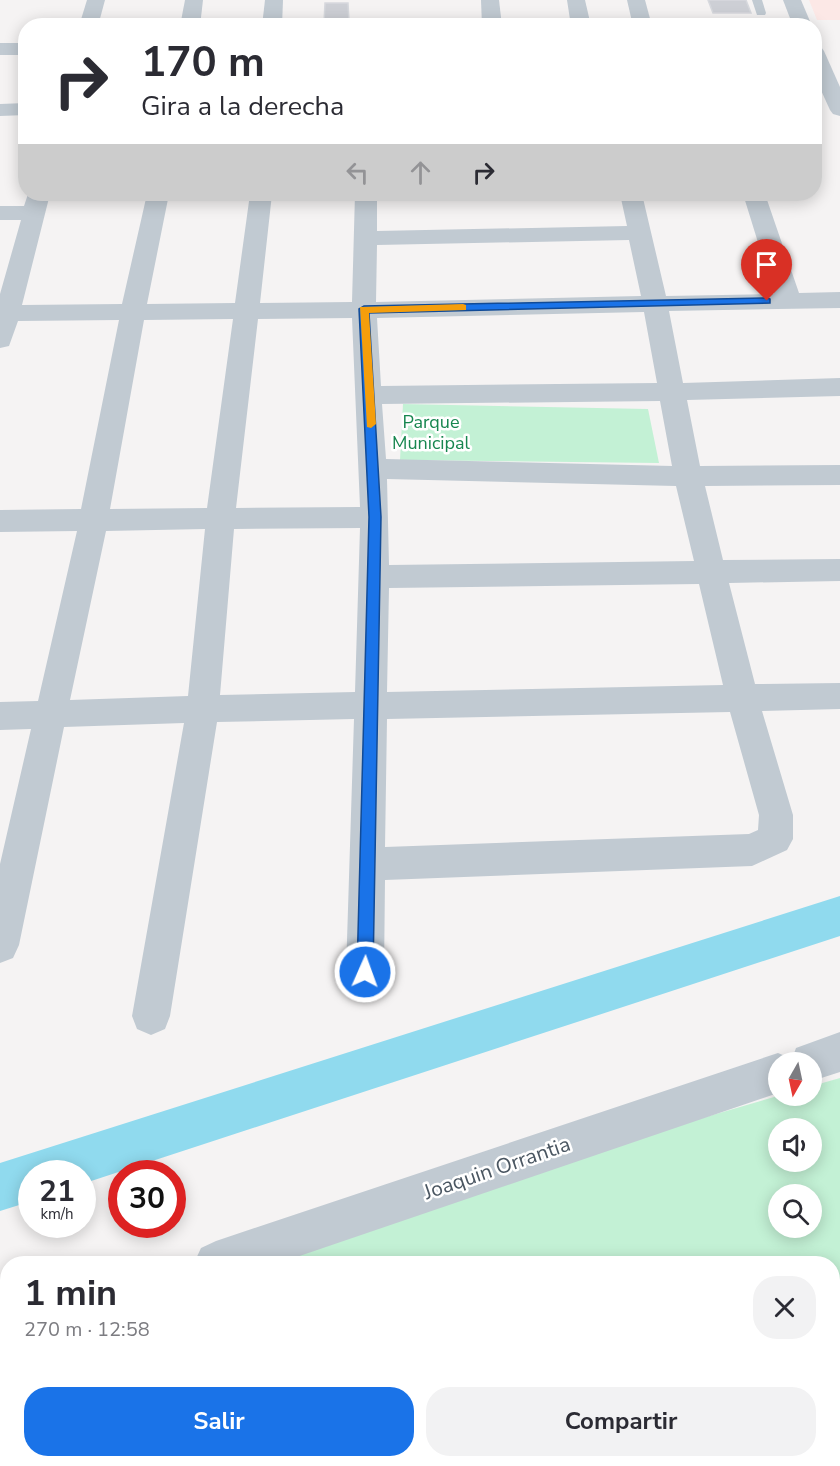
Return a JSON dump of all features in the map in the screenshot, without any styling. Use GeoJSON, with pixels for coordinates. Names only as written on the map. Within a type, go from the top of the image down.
{"type":"FeatureCollection","features":[{"type":"Feature","properties":{"kind":"street"},"geometry":{"type":"LineString","coordinates":[[90,18],[96,0]]}},
{"type":"Feature","properties":{"kind":"street"},"geometry":{"type":"LineString","coordinates":[[191,18],[194,0]]}},
{"type":"Feature","properties":{"kind":"street"},"geometry":{"type":"LineString","coordinates":[[273,18],[274,0]]}},
{"type":"Feature","properties":{"kind":"street"},"geometry":{"type":"LineString","coordinates":[[490,0],[491,18]]}},
{"type":"Feature","properties":{"kind":"street"},"geometry":{"type":"LineString","coordinates":[[576,0],[579,18]]}},
{"type":"Feature","properties":{"kind":"street"},"geometry":{"type":"LineString","coordinates":[[636,0],[642,18]]}},
{"type":"Feature","properties":{"kind":"street"},"geometry":{"type":"LineString","coordinates":[[792,0],[800,18]]}},
{"type":"Feature","properties":{"kind":"street"},"geometry":{"type":"LineString","coordinates":[[0,49],[18,49]]}},
{"type":"Feature","properties":{"kind":"street"},"geometry":{"type":"LineString","coordinates":[[822,54],[840,56]]}},
{"type":"Feature","properties":{"kind":"street"},"geometry":{"type":"LineString","coordinates":[[822,75],[830,103]]}},
{"type":"Feature","properties":{"kind":"street"},"geometry":{"type":"LineString","coordinates":[[0,110],[18,109]]}},
{"type":"Feature","properties":{"kind":"street"},"geometry":{"type":"LineString","coordinates":[[0,945],[49,714],[94,519],[133,310],[156,201]]}},
{"type":"Feature","properties":{"kind":"street"},"geometry":{"type":"LineString","coordinates":[[152,1016],[202,709],[220,519],[260,201]]}},
{"type":"Feature","properties":{"kind":"street"},"geometry":{"type":"LineString","coordinates":[[365,972],[375,577],[374,470],[364,309],[366,201]]}},
{"type":"Feature","properties":{"kind":"street"},"geometry":{"type":"LineString","coordinates":[[368,864],[752,850],[776,839],[776,815],[742,698],[688,476],[655,303],[633,201]]}},
{"type":"Feature","properties":{"kind":"street"},"geometry":{"type":"LineString","coordinates":[[756,201],[789,301]]}},
{"type":"Feature","properties":{"kind":"street"},"geometry":{"type":"LineString","coordinates":[[0,213],[37,203]]}},
{"type":"Feature","properties":{"kind":"street"},"geometry":{"type":"LineString","coordinates":[[0,340],[8,313],[10,262],[37,203]]}},
{"type":"Feature","properties":{"kind":"street"},"geometry":{"type":"LineString","coordinates":[[365,238],[640,233]]}},
{"type":"Feature","properties":{"kind":"street"},"geometry":{"type":"LineString","coordinates":[[8,313],[840,300]]}},
{"type":"Feature","properties":{"kind":"street"},"geometry":{"type":"LineString","coordinates":[[369,395],[671,392],[840,387]]}},
{"type":"Feature","properties":{"kind":"street"},"geometry":{"type":"LineString","coordinates":[[374,470],[688,476],[840,475]]}},
{"type":"Feature","properties":{"kind":"street"},"geometry":{"type":"LineString","coordinates":[[0,521],[375,517]]}},
{"type":"Feature","properties":{"kind":"street"},"geometry":{"type":"LineString","coordinates":[[375,577],[840,570]]}},
{"type":"Feature","properties":{"kind":"street"},"geometry":{"type":"LineString","coordinates":[[0,716],[202,709],[840,696]]}},
{"type":"Feature","properties":{"kind":"street"},"geometry":{"type":"LineString","coordinates":[[822,1058],[840,1052]]}},
{"type":"Feature","properties":{"kind":"street","name":"Joaquin Orrantia"},"geometry":{"type":"LineString","coordinates":[[237,1256],[768,1075]]}},
{"type":"Feature","properties":{"kind":"lane"},"geometry":{"type":"LineString","coordinates":[[757,0],[761,13]]}},
{"type":"Feature","properties":{"kind":"shaded area"},"geometry":{"type":"Polygon","coordinates":[[[809,0],[840,0],[840,20],[816,18],[809,0]]]}},
{"type":"Feature","properties":{"kind":"green space","name":"Parque Municipal"},"geometry":{"type":"Polygon","coordinates":[[[403,404],[648,409],[659,463],[400,460],[403,404]]]}},
{"type":"Feature","properties":{"kind":"green space"},"geometry":{"type":"Polygon","coordinates":[[[840,1078],[840,1256],[230,1256],[768,1099],[768,1106],[822,1106],[822,1083],[840,1078]]]}},
{"type":"Feature","properties":{"kind":"building"},"geometry":{"type":"Polygon","coordinates":[[[708,0],[746,0],[751,13],[713,13],[708,0]]]}},
{"type":"Feature","properties":{"kind":"building"},"geometry":{"type":"Polygon","coordinates":[[[325,3],[348,3],[349,18],[324,18],[325,3]]]}},
{"type":"Feature","properties":{"kind":"waterway"},"geometry":{"type":"LineString","coordinates":[[85,1160],[840,916]]}},
{"type":"Feature","properties":{"kind":"waterway"},"geometry":{"type":"LineString","coordinates":[[0,1187],[18,1181]]}},
{"type":"Feature","properties":{"kind":"slow traffic"},"geometry":{"type":"LineString","coordinates":[[371,424],[364,309],[463,307]]}},
{"type":"Feature","properties":{"kind":"route"},"geometry":{"type":"LineString","coordinates":[[365,972],[375,517],[364,309],[767,301]]}}]}
